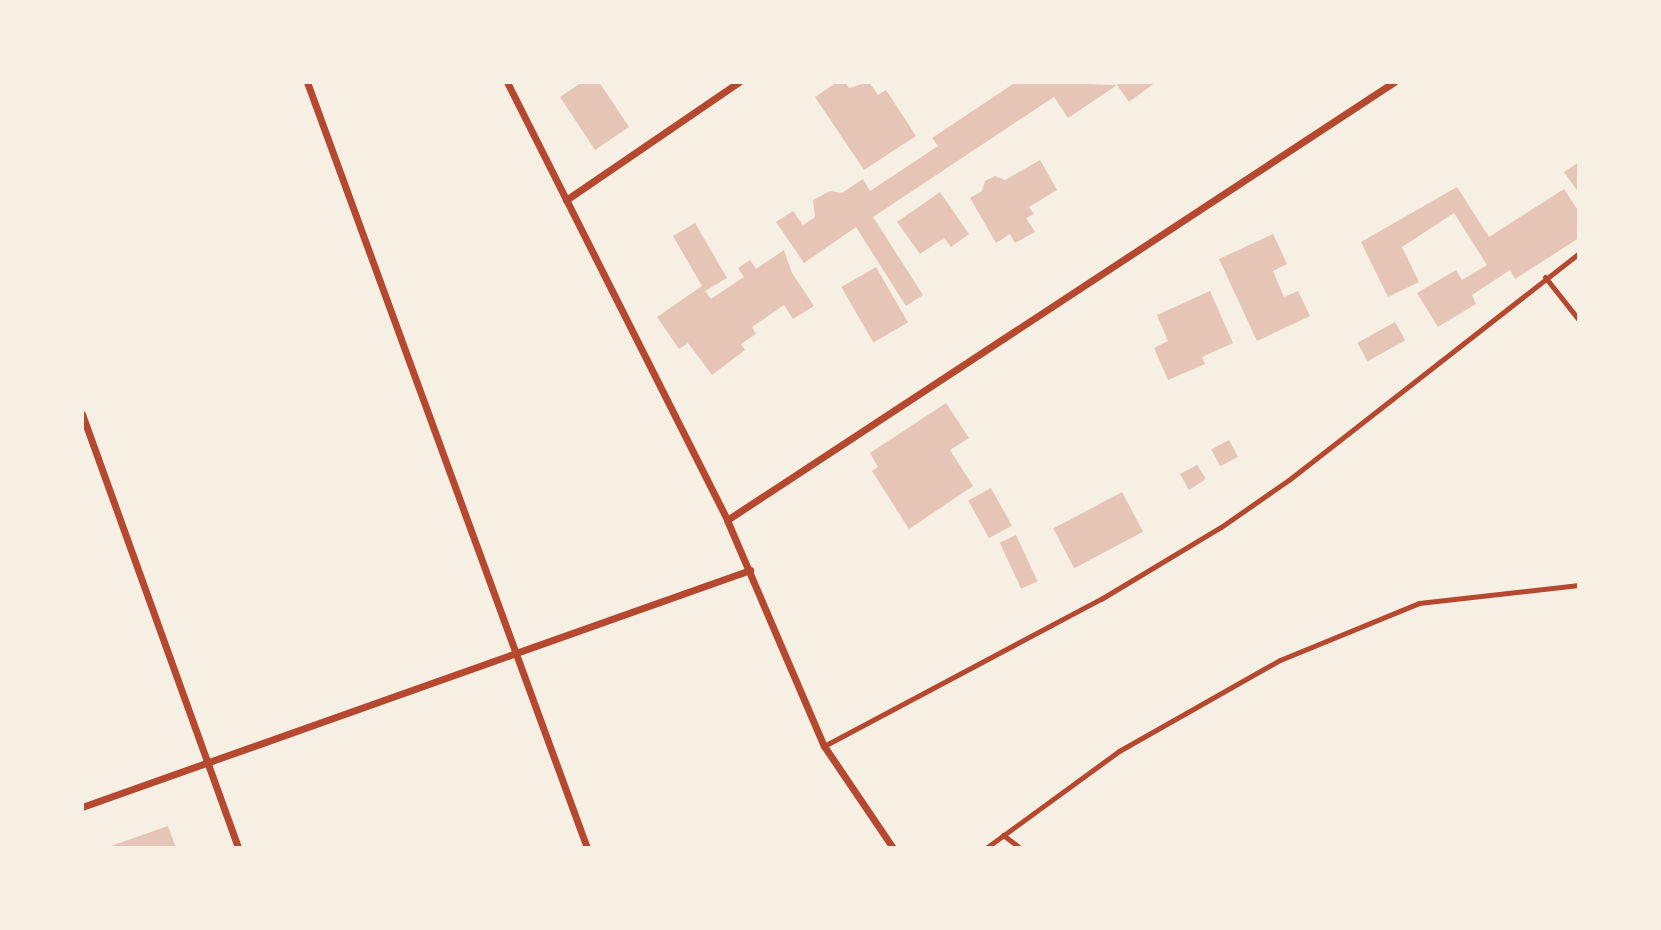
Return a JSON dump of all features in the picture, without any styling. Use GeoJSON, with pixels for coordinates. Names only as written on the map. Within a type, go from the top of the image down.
{"type":"FeatureCollection","features":[{"type":"Feature","properties":{"kind":"street"},"geometry":{"type":"LineString","coordinates":[[307,82],[587,848]]}},
{"type":"Feature","properties":{"kind":"street"},"geometry":{"type":"LineString","coordinates":[[507,82],[727,520],[824,746],[893,848]]}},
{"type":"Feature","properties":{"kind":"street"},"geometry":{"type":"LineString","coordinates":[[566,200],[739,82]]}},
{"type":"Feature","properties":{"kind":"street"},"geometry":{"type":"LineString","coordinates":[[727,520],[1394,82]]}},
{"type":"Feature","properties":{"kind":"street"},"geometry":{"type":"LineString","coordinates":[[82,414],[238,848]]}},
{"type":"Feature","properties":{"kind":"street"},"geometry":{"type":"LineString","coordinates":[[82,807],[208,765],[515,651],[750,570]]}},
{"type":"Feature","properties":{"kind":"lane"},"geometry":{"type":"LineString","coordinates":[[824,746],[1101,599],[1220,527],[1290,479],[1579,253]]}},
{"type":"Feature","properties":{"kind":"lane"},"geometry":{"type":"LineString","coordinates":[[1545,277],[1579,320]]}},
{"type":"Feature","properties":{"kind":"lane"},"geometry":{"type":"LineString","coordinates":[[986,848],[1119,751],[1280,660],[1419,603],[1579,584]]}},
{"type":"Feature","properties":{"kind":"lane"},"geometry":{"type":"LineString","coordinates":[[1003,835],[1020,848]]}},
{"type":"Feature","properties":{"kind":"building"},"geometry":{"type":"Polygon","coordinates":[[[582,82],[599,82],[629,127],[595,150],[560,97],[582,82]]]}},
{"type":"Feature","properties":{"kind":"building"},"geometry":{"type":"Polygon","coordinates":[[[837,82],[845,82],[849,88],[869,82],[878,95],[886,90],[916,136],[864,170],[815,97],[837,82]]]}},
{"type":"Feature","properties":{"kind":"building"},"geometry":{"type":"Polygon","coordinates":[[[1016,82],[1117,85],[1068,118],[1054,97],[873,217],[923,295],[906,306],[856,227],[804,263],[776,222],[793,211],[803,225],[815,217],[813,200],[830,191],[842,193],[863,179],[870,191],[938,146],[932,138],[1016,82]]]}},
{"type":"Feature","properties":{"kind":"building"},"geometry":{"type":"Polygon","coordinates":[[[1121,82],[1156,82],[1129,102],[1117,85],[1121,82]]]}},
{"type":"Feature","properties":{"kind":"building"},"geometry":{"type":"Polygon","coordinates":[[[1040,160],[1057,190],[1029,207],[1034,214],[1026,218],[1035,232],[1015,243],[1010,234],[996,243],[970,198],[982,191],[985,181],[995,176],[1005,180],[1040,160]]]}},
{"type":"Feature","properties":{"kind":"building"},"geometry":{"type":"Polygon","coordinates":[[[1579,162],[1579,193],[1564,172],[1579,162]]]}},
{"type":"Feature","properties":{"kind":"building"},"geometry":{"type":"Polygon","coordinates":[[[1457,187],[1489,237],[1564,189],[1579,212],[1579,238],[1515,279],[1510,270],[1472,295],[1476,304],[1438,327],[1417,293],[1456,270],[1462,280],[1487,265],[1454,213],[1402,247],[1419,282],[1388,297],[1361,242],[1457,187]]]}},
{"type":"Feature","properties":{"kind":"building"},"geometry":{"type":"Polygon","coordinates":[[[940,192],[969,234],[951,247],[944,238],[920,254],[897,222],[940,192]]]}},
{"type":"Feature","properties":{"kind":"building"},"geometry":{"type":"Polygon","coordinates":[[[695,223],[727,278],[705,291],[711,299],[744,277],[738,268],[750,260],[756,269],[784,250],[792,273],[814,306],[793,319],[784,305],[752,327],[756,334],[741,344],[745,350],[712,375],[688,343],[679,349],[657,317],[702,286],[673,236],[695,223]]]}},
{"type":"Feature","properties":{"kind":"building"},"geometry":{"type":"Polygon","coordinates":[[[1273,234],[1287,264],[1273,271],[1284,297],[1298,291],[1310,316],[1257,341],[1219,259],[1273,234]]]}},
{"type":"Feature","properties":{"kind":"building"},"geometry":{"type":"Polygon","coordinates":[[[876,267],[908,322],[873,342],[841,287],[876,267]]]}},
{"type":"Feature","properties":{"kind":"building"},"geometry":{"type":"Polygon","coordinates":[[[1210,291],[1233,343],[1202,357],[1205,364],[1168,380],[1154,348],[1168,341],[1157,315],[1210,291]]]}},
{"type":"Feature","properties":{"kind":"building"},"geometry":{"type":"Polygon","coordinates":[[[1395,322],[1405,340],[1368,361],[1357,343],[1395,322]]]}},
{"type":"Feature","properties":{"kind":"building"},"geometry":{"type":"Polygon","coordinates":[[[946,403],[969,438],[950,450],[973,486],[909,529],[872,471],[878,467],[870,453],[946,403]]]}},
{"type":"Feature","properties":{"kind":"building"},"geometry":{"type":"Polygon","coordinates":[[[1229,440],[1238,457],[1220,466],[1211,449],[1229,440]]]}},
{"type":"Feature","properties":{"kind":"building"},"geometry":{"type":"Polygon","coordinates":[[[1197,465],[1206,479],[1189,490],[1180,474],[1197,465]]]}},
{"type":"Feature","properties":{"kind":"building"},"geometry":{"type":"Polygon","coordinates":[[[991,488],[1012,526],[989,538],[968,501],[991,488]]]}},
{"type":"Feature","properties":{"kind":"building"},"geometry":{"type":"Polygon","coordinates":[[[1122,492],[1143,532],[1074,568],[1053,529],[1122,492]]]}},
{"type":"Feature","properties":{"kind":"building"},"geometry":{"type":"Polygon","coordinates":[[[1016,535],[1038,581],[1021,589],[1000,543],[1016,535]]]}},
{"type":"Feature","properties":{"kind":"building"},"geometry":{"type":"Polygon","coordinates":[[[168,826],[176,848],[108,848],[108,847],[168,826]]]}}]}
